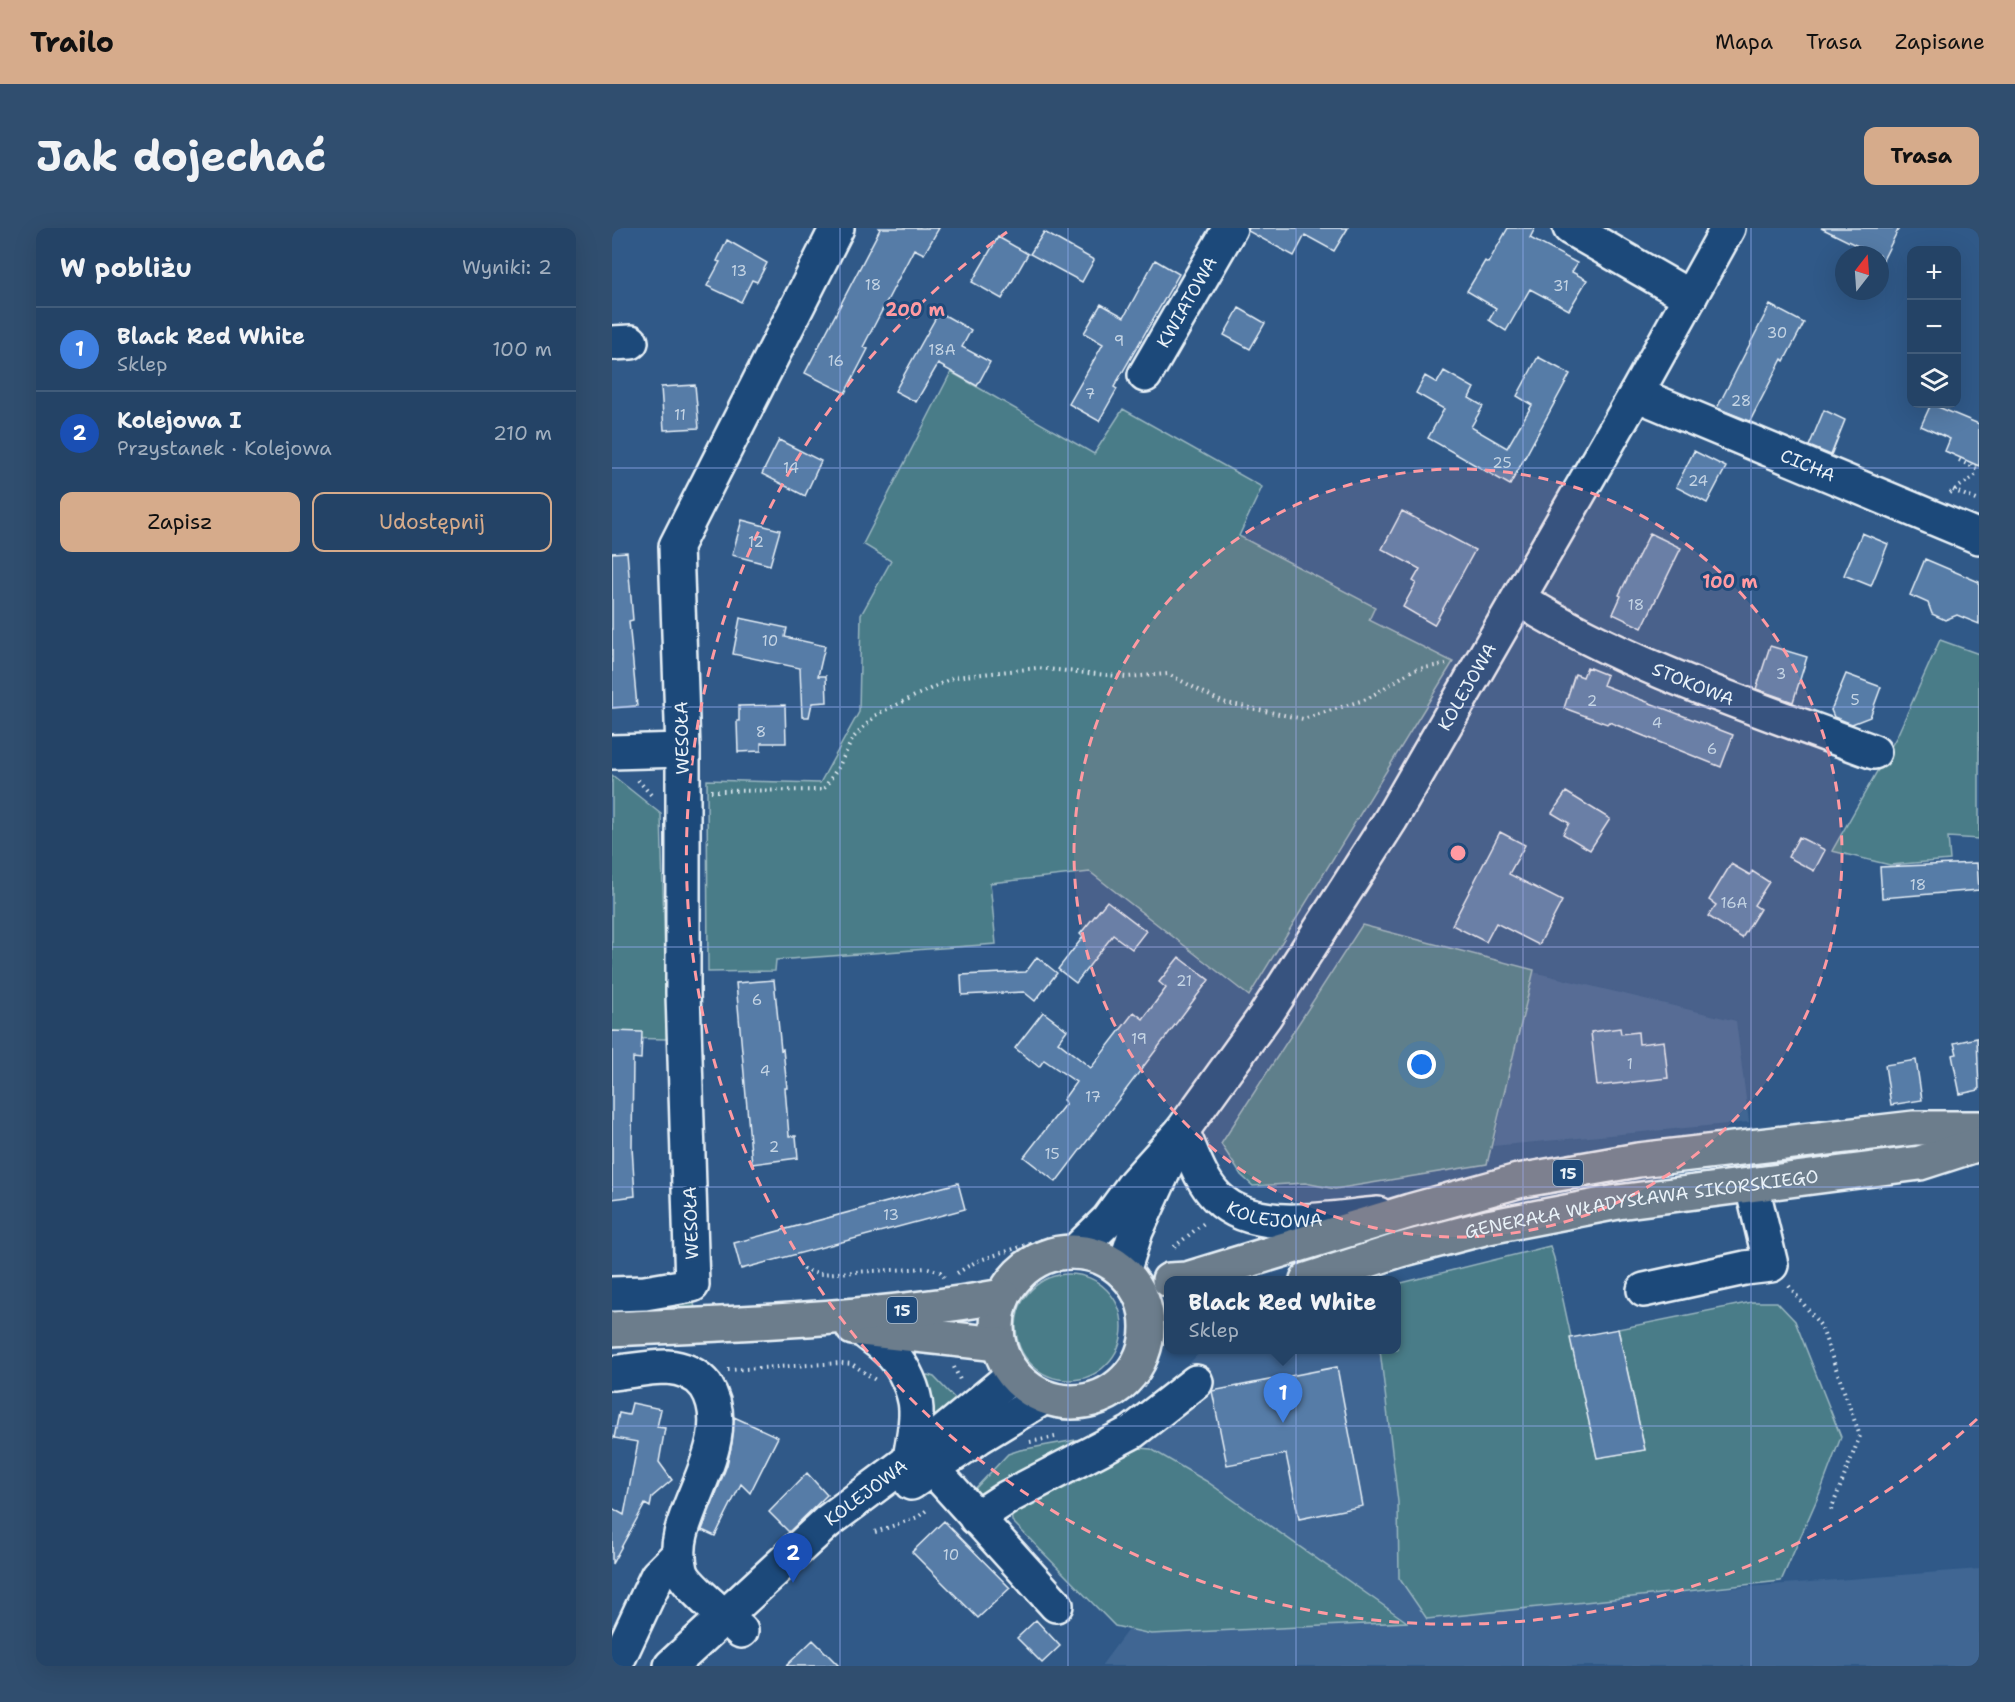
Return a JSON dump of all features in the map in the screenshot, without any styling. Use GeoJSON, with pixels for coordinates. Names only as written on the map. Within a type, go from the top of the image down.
{"type":"FeatureCollection","features":[{"type":"Feature","properties":{"kind":"main road","name":"GENERAŁA WŁADYSŁAWA SIKORSKIEGO"},"geometry":{"type":"LineString","coordinates":[[1197,1276],[1410,1211],[1518,1181],[1638,1160],[1914,1128],[1979,1128]]}},
{"type":"Feature","properties":{"kind":"main road","name":"GENERAŁA WŁADYSŁAWA SIKORSKIEGO"},"geometry":{"type":"LineString","coordinates":[[1322,1276],[1400,1250],[1488,1227],[1618,1202],[1920,1163],[1979,1144]]}},
{"type":"Feature","properties":{"kind":"main road"},"geometry":{"type":"LineString","coordinates":[[1066,1244],[1109,1261],[1128,1278],[1143,1301],[1148,1320],[1158,1335],[1126,1380],[1109,1394],[1088,1402],[1065,1403],[1043,1398],[1013,1375],[998,1344],[997,1319],[1003,1296],[1015,1277],[1032,1263],[1053,1254],[1066,1244]]}},
{"type":"Feature","properties":{"kind":"main road","name":"GENERAŁA WŁADYSŁAWA SIKORSKIEGO"},"geometry":{"type":"LineString","coordinates":[[1128,1278],[1164,1281]]}},
{"type":"Feature","properties":{"kind":"main road","name":"15"},"geometry":{"type":"LineString","coordinates":[[612,1329],[801,1320],[949,1305],[1003,1296]]}},
{"type":"Feature","properties":{"kind":"main road","name":"15"},"geometry":{"type":"LineString","coordinates":[[801,1320],[863,1330],[998,1344]]}},
{"type":"Feature","properties":{"kind":"street","name":"WESOŁA"},"geometry":{"type":"LineString","coordinates":[[612,1294],[645,1293],[692,1285],[683,993],[683,750],[676,546],[837,228]]}},
{"type":"Feature","properties":{"kind":"street","name":"KWIATOWA"},"geometry":{"type":"LineString","coordinates":[[1144,375],[1230,228]]}},
{"type":"Feature","properties":{"kind":"street"},"geometry":{"type":"LineString","coordinates":[[1570,228],[1690,297]]}},
{"type":"Feature","properties":{"kind":"street","name":"KOLEJOWA"},"geometry":{"type":"LineString","coordinates":[[1066,1244],[1108,1220],[1136,1183],[1182,1131],[1264,1016],[1391,819],[1636,394],[1728,228]]}},
{"type":"Feature","properties":{"kind":"street","name":"CICHA"},"geometry":{"type":"LineString","coordinates":[[1636,394],[1979,537]]}},
{"type":"Feature","properties":{"kind":"street","name":"STOKOWA"},"geometry":{"type":"LineString","coordinates":[[1519,599],[1555,621],[1657,670],[1874,752]]}},
{"type":"Feature","properties":{"kind":"street"},"geometry":{"type":"LineString","coordinates":[[612,752],[683,750]]}},
{"type":"Feature","properties":{"kind":"street","name":"KOLEJOWA"},"geometry":{"type":"LineString","coordinates":[[1182,1131],[1205,1182],[1217,1197],[1254,1218],[1278,1222],[1410,1211]]}},
{"type":"Feature","properties":{"kind":"street","name":"KOLEJOWA"},"geometry":{"type":"LineString","coordinates":[[1128,1278],[1136,1232],[1182,1131]]}},
{"type":"Feature","properties":{"kind":"street"},"geometry":{"type":"LineString","coordinates":[[1644,1290],[1771,1265],[1752,1186]]}},
{"type":"Feature","properties":{"kind":"street"},"geometry":{"type":"LineString","coordinates":[[863,1330],[892,1355],[903,1371],[913,1394],[921,1464],[976,1518],[1056,1605]]}},
{"type":"Feature","properties":{"kind":"street"},"geometry":{"type":"LineString","coordinates":[[612,1372],[668,1367],[688,1371],[701,1379],[713,1397],[717,1424],[708,1461],[681,1533],[678,1555],[681,1573],[734,1625]]}},
{"type":"Feature","properties":{"kind":"street","name":"KOLEJOWA"},"geometry":{"type":"LineString","coordinates":[[671,1666],[734,1625],[881,1504],[1013,1375]]}},
{"type":"Feature","properties":{"kind":"street"},"geometry":{"type":"LineString","coordinates":[[976,1518],[1072,1461],[1132,1432],[1196,1382]]}},
{"type":"Feature","properties":{"kind":"street","name":"KOLEJOWA"},"geometry":{"type":"LineString","coordinates":[[921,1464],[1043,1398]]}},
{"type":"Feature","properties":{"kind":"street"},"geometry":{"type":"LineString","coordinates":[[616,1664],[657,1576],[678,1555]]}},
{"type":"Feature","properties":{"kind":"street","name":"KOLEJOWA"},"geometry":{"type":"LineString","coordinates":[[705,1666],[734,1625]]}},
{"type":"Feature","properties":{"kind":"path"},"geometry":{"type":"LineString","coordinates":[[1959,460],[1979,470]]}},
{"type":"Feature","properties":{"kind":"path"},"geometry":{"type":"LineString","coordinates":[[1953,490],[1979,501]]}},
{"type":"Feature","properties":{"kind":"path"},"geometry":{"type":"LineString","coordinates":[[702,791],[823,790],[839,766],[853,738],[877,714],[955,677],[1038,668],[1127,676],[1168,674],[1222,702],[1303,719],[1367,699],[1413,670],[1451,663]]}},
{"type":"Feature","properties":{"kind":"path"},"geometry":{"type":"LineString","coordinates":[[803,1269],[818,1274],[928,1268],[940,1272],[946,1279],[977,1261],[1066,1244]]}},
{"type":"Feature","properties":{"kind":"path"},"geometry":{"type":"LineString","coordinates":[[1771,1265],[1821,1326],[1860,1436],[1831,1510]]}},
{"type":"Feature","properties":{"kind":"path"},"geometry":{"type":"LineString","coordinates":[[701,1379],[735,1368],[841,1363],[852,1364],[863,1370],[871,1380],[881,1383],[903,1371]]}},
{"type":"Feature","properties":{"kind":"shaded area"},"geometry":{"type":"Polygon","coordinates":[[[1533,972],[1736,1021],[1749,1122],[1493,1146],[1533,972]]]}},
{"type":"Feature","properties":{"kind":"shaded area"},"geometry":{"type":"Polygon","coordinates":[[[1198,1354],[1380,1354],[1398,1502],[1399,1578],[1422,1612],[1979,1569],[1979,1666],[1101,1666],[1132,1624],[1206,1481],[1151,1449],[1136,1420],[1198,1354]]]}},
{"type":"Feature","properties":{"kind":"green space"},"geometry":{"type":"Polygon","coordinates":[[[951,372],[1094,454],[1123,409],[1262,487],[1239,536],[1375,607],[1369,620],[1453,662],[1249,996],[1090,872],[990,883],[996,944],[776,960],[775,971],[708,972],[707,780],[820,783],[859,712],[861,615],[891,561],[863,544],[951,372]]]}},
{"type":"Feature","properties":{"kind":"green space"},"geometry":{"type":"Polygon","coordinates":[[[1940,640],[1979,654],[1979,839],[1948,837],[1950,860],[1890,865],[1832,851],[1897,736],[1940,640]]]}},
{"type":"Feature","properties":{"kind":"green space"},"geometry":{"type":"Polygon","coordinates":[[[612,775],[661,814],[667,1039],[612,1038],[612,775]]]}},
{"type":"Feature","properties":{"kind":"green space"},"geometry":{"type":"Polygon","coordinates":[[[1362,925],[1534,970],[1487,1164],[1335,1189],[1305,1183],[1253,1186],[1241,1175],[1221,1144],[1362,925]]]}},
{"type":"Feature","properties":{"kind":"green space"},"geometry":{"type":"Polygon","coordinates":[[[1550,1246],[1597,1458],[1645,1450],[1618,1329],[1752,1302],[1777,1302],[1795,1321],[1841,1437],[1821,1490],[1781,1581],[1427,1619],[1399,1578],[1398,1502],[1380,1354],[1401,1354],[1401,1283],[1550,1246]]]}},
{"type":"Feature","properties":{"kind":"green space"},"geometry":{"type":"Polygon","coordinates":[[[1069,1274],[1089,1278],[1107,1289],[1118,1307],[1122,1327],[1118,1347],[1107,1365],[1089,1376],[1069,1380],[1049,1376],[1031,1365],[1020,1347],[1016,1327],[1020,1307],[1031,1289],[1049,1278],[1069,1274]]]}},
{"type":"Feature","properties":{"kind":"green space"},"geometry":{"type":"Polygon","coordinates":[[[692,1297],[696,1311],[612,1315],[612,1302],[692,1297]]]}},
{"type":"Feature","properties":{"kind":"green space"},"geometry":{"type":"Polygon","coordinates":[[[917,1376],[934,1377],[963,1407],[929,1431],[917,1376]]]}},
{"type":"Feature","properties":{"kind":"green space"},"geometry":{"type":"Polygon","coordinates":[[[1092,1437],[981,1497],[974,1496],[972,1492],[1008,1454],[1092,1437]]]}},
{"type":"Feature","properties":{"kind":"green space"},"geometry":{"type":"Polygon","coordinates":[[[1126,1447],[1151,1449],[1206,1481],[1407,1622],[1151,1634],[1115,1626],[1012,1521],[1011,1508],[1126,1447]]]}},
{"type":"Feature","properties":{"kind":"building"},"geometry":{"type":"Polygon","coordinates":[[[878,228],[939,228],[924,254],[914,249],[863,347],[868,349],[845,393],[805,373],[880,229],[878,228]]]}},
{"type":"Feature","properties":{"kind":"building"},"geometry":{"type":"Polygon","coordinates":[[[1249,228],[1348,228],[1334,251],[1305,235],[1294,256],[1248,231],[1249,228]]]}},
{"type":"Feature","properties":{"kind":"building"},"geometry":{"type":"Polygon","coordinates":[[[1508,228],[1535,228],[1530,238],[1577,263],[1572,272],[1587,280],[1569,310],[1530,289],[1506,331],[1489,320],[1496,308],[1467,291],[1485,261],[1488,263],[1508,228]]]}},
{"type":"Feature","properties":{"kind":"building"},"geometry":{"type":"Polygon","coordinates":[[[1821,228],[1899,228],[1889,248],[1889,246],[1858,246],[1821,228]]]}},
{"type":"Feature","properties":{"kind":"building"},"geometry":{"type":"Polygon","coordinates":[[[1044,232],[1094,260],[1082,282],[1030,254],[1044,232]]]}},
{"type":"Feature","properties":{"kind":"building"},"geometry":{"type":"Polygon","coordinates":[[[998,237],[1028,254],[1002,299],[972,282],[998,237]]]}},
{"type":"Feature","properties":{"kind":"building"},"geometry":{"type":"Polygon","coordinates":[[[727,240],[767,263],[757,282],[752,280],[741,302],[707,286],[720,262],[717,261],[727,240]]]}},
{"type":"Feature","properties":{"kind":"building"},"geometry":{"type":"Polygon","coordinates":[[[1155,260],[1179,274],[1114,387],[1117,389],[1099,421],[1069,404],[1103,344],[1084,333],[1101,304],[1124,317],[1155,260]]]}},
{"type":"Feature","properties":{"kind":"building"},"geometry":{"type":"Polygon","coordinates":[[[1770,305],[1804,323],[1784,361],[1782,359],[1750,421],[1717,408],[1770,305]]]}},
{"type":"Feature","properties":{"kind":"building"},"geometry":{"type":"Polygon","coordinates":[[[1239,308],[1265,323],[1250,349],[1224,335],[1239,308]]]}},
{"type":"Feature","properties":{"kind":"building"},"geometry":{"type":"Polygon","coordinates":[[[939,312],[971,330],[962,347],[990,362],[977,386],[938,364],[916,402],[895,391],[939,312]]]}},
{"type":"Feature","properties":{"kind":"building"},"geometry":{"type":"Polygon","coordinates":[[[1538,357],[1570,374],[1510,485],[1428,438],[1444,409],[1416,393],[1425,376],[1437,383],[1444,371],[1474,388],[1469,398],[1483,406],[1471,427],[1507,448],[1532,405],[1517,396],[1538,357]]]}},
{"type":"Feature","properties":{"kind":"building"},"geometry":{"type":"Polygon","coordinates":[[[695,385],[699,428],[664,430],[661,387],[695,385]]]}},
{"type":"Feature","properties":{"kind":"building"},"geometry":{"type":"Polygon","coordinates":[[[1929,408],[1941,408],[1979,424],[1979,466],[1945,451],[1950,439],[1921,426],[1929,408]]]}},
{"type":"Feature","properties":{"kind":"building"},"geometry":{"type":"Polygon","coordinates":[[[1824,410],[1845,420],[1831,455],[1809,446],[1824,410]]]}},
{"type":"Feature","properties":{"kind":"building"},"geometry":{"type":"Polygon","coordinates":[[[779,440],[821,461],[805,496],[762,474],[779,440]]]}},
{"type":"Feature","properties":{"kind":"building"},"geometry":{"type":"Polygon","coordinates":[[[1694,451],[1726,467],[1707,503],[1676,487],[1694,451]]]}},
{"type":"Feature","properties":{"kind":"building"},"geometry":{"type":"Polygon","coordinates":[[[1402,511],[1475,550],[1434,625],[1403,607],[1416,583],[1413,581],[1420,569],[1382,549],[1402,511]]]}},
{"type":"Feature","properties":{"kind":"building"},"geometry":{"type":"Polygon","coordinates":[[[742,520],[780,530],[770,565],[732,555],[742,520]]]}},
{"type":"Feature","properties":{"kind":"building"},"geometry":{"type":"Polygon","coordinates":[[[1650,533],[1681,548],[1642,628],[1613,614],[1621,596],[1619,595],[1650,533]]]}},
{"type":"Feature","properties":{"kind":"building"},"geometry":{"type":"Polygon","coordinates":[[[1862,533],[1888,544],[1871,586],[1844,575],[1862,533]]]}},
{"type":"Feature","properties":{"kind":"building"},"geometry":{"type":"Polygon","coordinates":[[[627,552],[633,620],[629,621],[637,706],[612,708],[612,553],[627,552]]]}},
{"type":"Feature","properties":{"kind":"building"},"geometry":{"type":"Polygon","coordinates":[[[1925,559],[1979,582],[1979,624],[1957,615],[1945,620],[1932,614],[1928,603],[1910,595],[1925,559]]]}},
{"type":"Feature","properties":{"kind":"building"},"geometry":{"type":"Polygon","coordinates":[[[740,618],[787,628],[785,637],[825,646],[818,676],[826,676],[827,702],[812,703],[809,717],[802,717],[800,668],[733,654],[740,618]]]}},
{"type":"Feature","properties":{"kind":"building"},"geometry":{"type":"Polygon","coordinates":[[[1770,646],[1807,657],[1793,702],[1756,689],[1770,646]]]}},
{"type":"Feature","properties":{"kind":"building"},"geometry":{"type":"Polygon","coordinates":[[[1587,667],[1607,675],[1603,685],[1733,735],[1721,767],[1609,722],[1607,724],[1564,708],[1575,674],[1583,677],[1587,667]]]}},
{"type":"Feature","properties":{"kind":"building"},"geometry":{"type":"Polygon","coordinates":[[[1846,674],[1881,687],[1870,717],[1852,724],[1834,717],[1831,710],[1846,674]]]}},
{"type":"Feature","properties":{"kind":"building"},"geometry":{"type":"Polygon","coordinates":[[[785,705],[786,743],[761,743],[761,751],[738,752],[739,706],[785,705]]]}},
{"type":"Feature","properties":{"kind":"building"},"geometry":{"type":"Polygon","coordinates":[[[1566,792],[1610,819],[1590,850],[1563,834],[1569,823],[1552,813],[1566,792]]]}},
{"type":"Feature","properties":{"kind":"building"},"geometry":{"type":"Polygon","coordinates":[[[1500,832],[1525,845],[1509,874],[1562,901],[1539,945],[1496,923],[1486,942],[1452,925],[1500,832]]]}},
{"type":"Feature","properties":{"kind":"building"},"geometry":{"type":"Polygon","coordinates":[[[1799,837],[1825,850],[1814,871],[1788,857],[1799,837]]]}},
{"type":"Feature","properties":{"kind":"building"},"geometry":{"type":"Polygon","coordinates":[[[1977,863],[1979,890],[1882,898],[1880,867],[1977,863]]]}},
{"type":"Feature","properties":{"kind":"building"},"geometry":{"type":"Polygon","coordinates":[[[1731,864],[1750,875],[1752,871],[1769,882],[1754,905],[1760,909],[1742,938],[1708,916],[1716,905],[1709,900],[1731,864]]]}},
{"type":"Feature","properties":{"kind":"building"},"geometry":{"type":"Polygon","coordinates":[[[1107,901],[1146,931],[1132,949],[1113,935],[1076,983],[1058,969],[1083,937],[1080,934],[1107,901]]]}},
{"type":"Feature","properties":{"kind":"building"},"geometry":{"type":"Polygon","coordinates":[[[1037,957],[1057,973],[1035,1001],[1024,992],[962,995],[961,975],[1026,972],[1037,957]]]}},
{"type":"Feature","properties":{"kind":"building"},"geometry":{"type":"Polygon","coordinates":[[[1179,957],[1209,980],[1056,1182],[1024,1157],[1066,1103],[1063,1100],[1076,1082],[1044,1060],[1039,1067],[1015,1048],[1043,1012],[1067,1030],[1058,1042],[1091,1068],[1134,1012],[1143,1019],[1166,988],[1159,982],[1179,957]]]}},
{"type":"Feature","properties":{"kind":"building"},"geometry":{"type":"Polygon","coordinates":[[[774,980],[787,1088],[785,1088],[789,1136],[796,1136],[798,1158],[752,1164],[736,983],[774,980]]]}},
{"type":"Feature","properties":{"kind":"building"},"geometry":{"type":"Polygon","coordinates":[[[1620,1028],[1621,1034],[1638,1032],[1639,1044],[1664,1041],[1668,1078],[1597,1086],[1591,1032],[1620,1028]]]}},
{"type":"Feature","properties":{"kind":"building"},"geometry":{"type":"Polygon","coordinates":[[[612,1031],[642,1032],[641,1059],[633,1058],[632,1147],[635,1196],[612,1199],[612,1031]]]}},
{"type":"Feature","properties":{"kind":"building"},"geometry":{"type":"Polygon","coordinates":[[[1977,1038],[1979,1090],[1960,1094],[1952,1055],[1957,1054],[1954,1043],[1977,1038]]]}},
{"type":"Feature","properties":{"kind":"building"},"geometry":{"type":"Polygon","coordinates":[[[1916,1060],[1922,1100],[1891,1105],[1885,1065],[1916,1060]]]}},
{"type":"Feature","properties":{"kind":"building"},"geometry":{"type":"Polygon","coordinates":[[[958,1183],[965,1209],[741,1269],[734,1243],[958,1183]]]}},
{"type":"Feature","properties":{"kind":"building"},"geometry":{"type":"Polygon","coordinates":[[[1618,1329],[1645,1450],[1597,1458],[1570,1338],[1618,1329]]]}},
{"type":"Feature","properties":{"kind":"building"},"geometry":{"type":"Polygon","coordinates":[[[1337,1367],[1363,1506],[1299,1519],[1286,1454],[1227,1465],[1212,1391],[1337,1367]]]}},
{"type":"Feature","properties":{"kind":"building"},"geometry":{"type":"Polygon","coordinates":[[[632,1403],[661,1409],[657,1427],[665,1428],[659,1462],[672,1480],[652,1497],[650,1507],[645,1504],[612,1564],[612,1508],[624,1515],[638,1442],[614,1438],[619,1413],[629,1415],[632,1403]]]}},
{"type":"Feature","properties":{"kind":"building"},"geometry":{"type":"Polygon","coordinates":[[[734,1417],[778,1437],[750,1493],[741,1484],[715,1536],[702,1530],[727,1465],[734,1417]]]}},
{"type":"Feature","properties":{"kind":"building"},"geometry":{"type":"Polygon","coordinates":[[[807,1473],[827,1495],[789,1532],[769,1512],[807,1473]]]}},
{"type":"Feature","properties":{"kind":"building"},"geometry":{"type":"Polygon","coordinates":[[[944,1521],[1010,1588],[978,1618],[912,1552],[944,1521]]]}},
{"type":"Feature","properties":{"kind":"building"},"geometry":{"type":"Polygon","coordinates":[[[1036,1620],[1060,1646],[1042,1663],[1017,1638],[1036,1620]]]}},
{"type":"Feature","properties":{"kind":"building"},"geometry":{"type":"Polygon","coordinates":[[[813,1640],[839,1666],[786,1666],[813,1640]]]}},
{"type":"Feature","properties":{"kind":"place","name":"Black Red White"},"geometry":{"type":"Point","coordinates":[1283,1423]}},
{"type":"Feature","properties":{"kind":"place","name":"Kolejowa I"},"geometry":{"type":"Point","coordinates":[793,1583]}}]}
